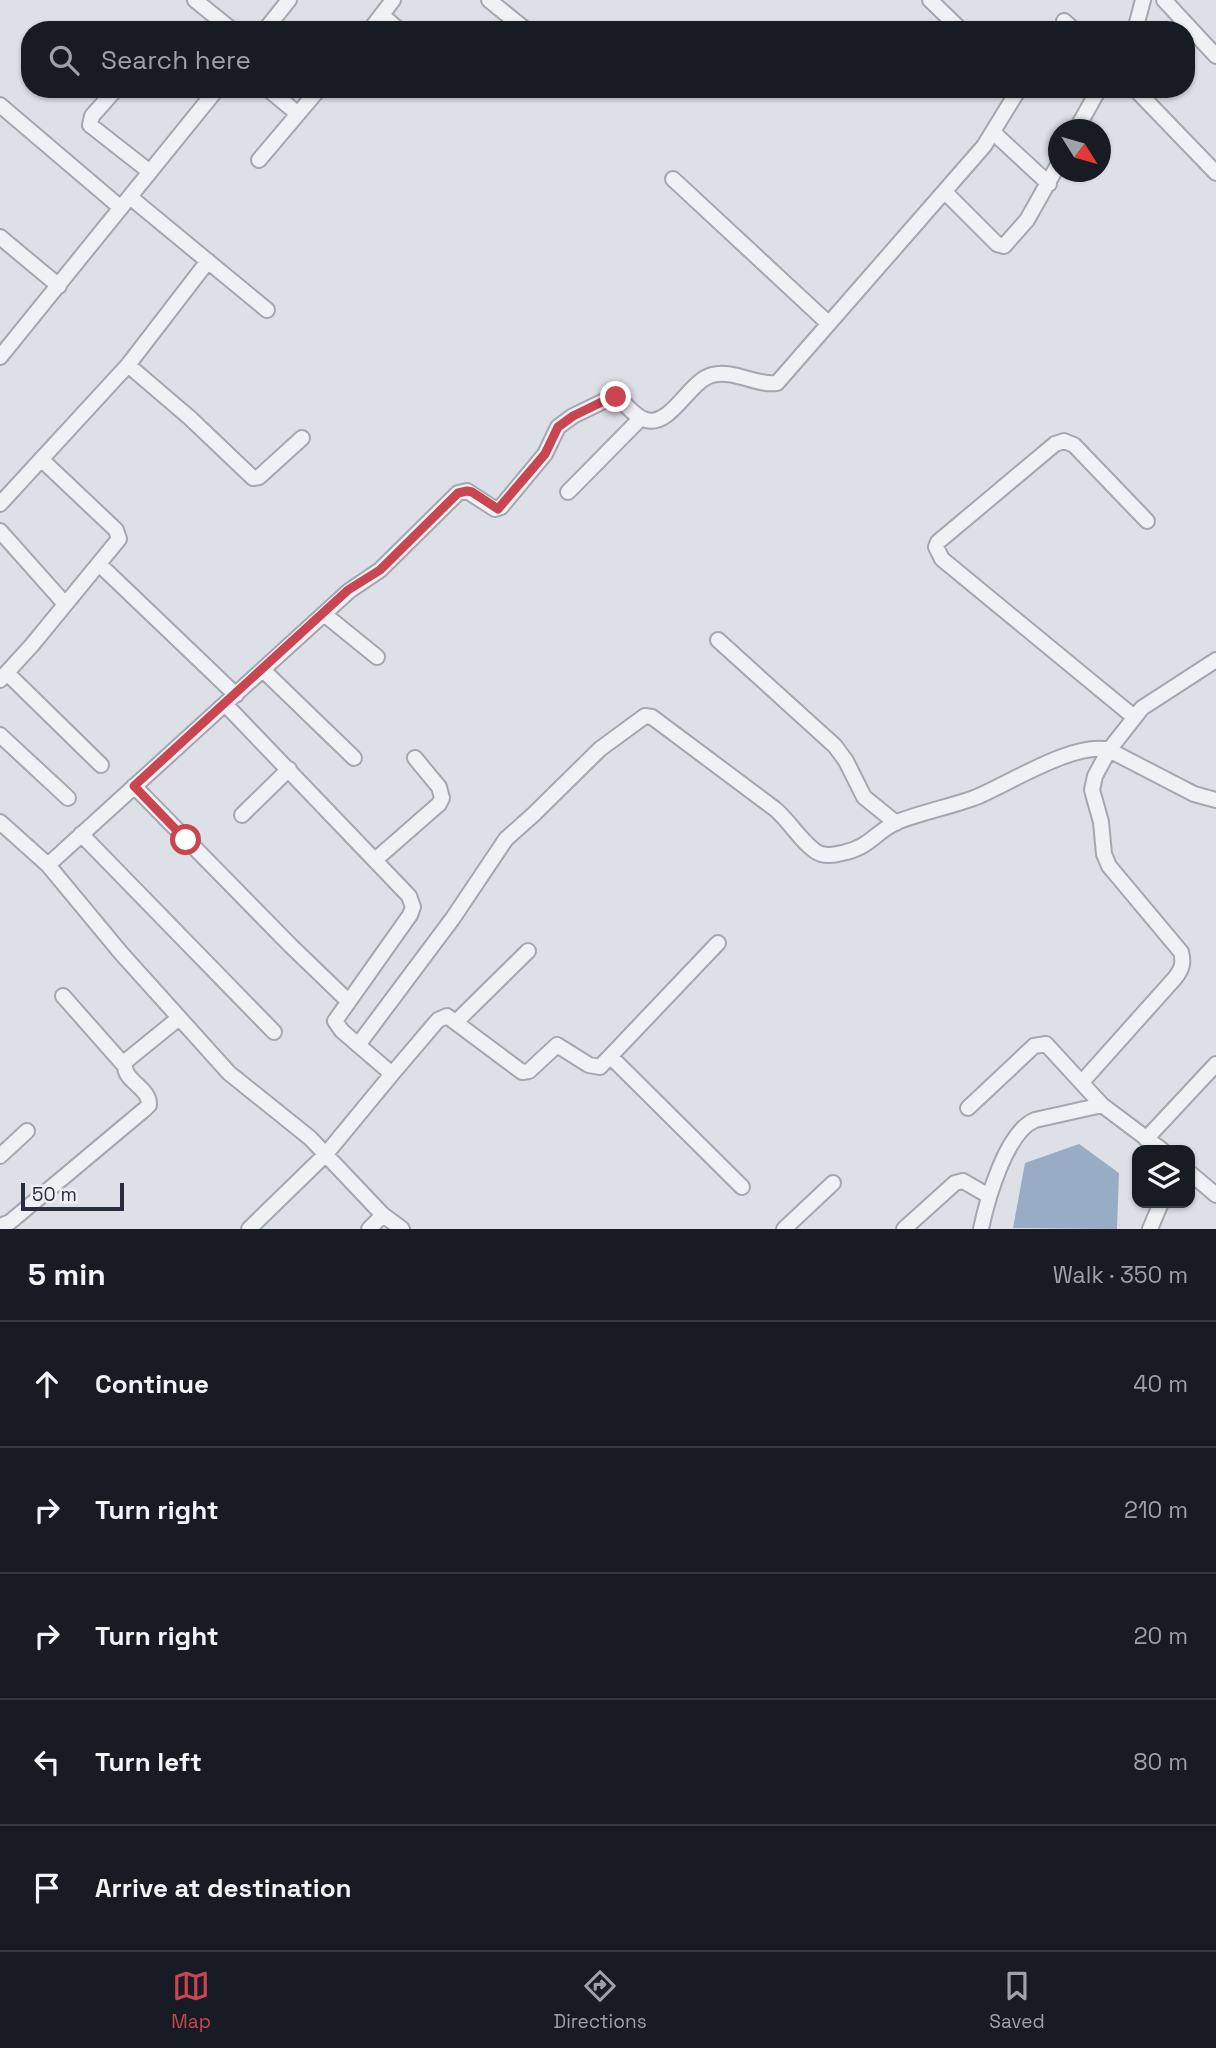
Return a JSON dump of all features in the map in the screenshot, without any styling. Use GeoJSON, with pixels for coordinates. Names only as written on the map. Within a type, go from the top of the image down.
{"type":"FeatureCollection","features":[{"type":"Feature","properties":{"kind":"street"},"geometry":{"type":"LineString","coordinates":[[195,0],[221,21]]}},
{"type":"Feature","properties":{"kind":"street"},"geometry":{"type":"LineString","coordinates":[[272,21],[289,0]]}},
{"type":"Feature","properties":{"kind":"street"},"geometry":{"type":"LineString","coordinates":[[377,21],[393,0]]}},
{"type":"Feature","properties":{"kind":"street"},"geometry":{"type":"LineString","coordinates":[[489,0],[515,21]]}},
{"type":"Feature","properties":{"kind":"street"},"geometry":{"type":"LineString","coordinates":[[930,0],[952,21]]}},
{"type":"Feature","properties":{"kind":"street"},"geometry":{"type":"LineString","coordinates":[[1137,21],[1143,0]]}},
{"type":"Feature","properties":{"kind":"street"},"geometry":{"type":"LineString","coordinates":[[1164,0],[1184,21]]}},
{"type":"Feature","properties":{"kind":"street"},"geometry":{"type":"LineString","coordinates":[[382,15],[389,21]]}},
{"type":"Feature","properties":{"kind":"street"},"geometry":{"type":"LineString","coordinates":[[1195,33],[1216,56]]}},
{"type":"Feature","properties":{"kind":"street"},"geometry":{"type":"LineString","coordinates":[[108,98],[92,116],[90,125],[150,172]]}},
{"type":"Feature","properties":{"kind":"street"},"geometry":{"type":"LineString","coordinates":[[0,357],[210,98]]}},
{"type":"Feature","properties":{"kind":"street"},"geometry":{"type":"LineString","coordinates":[[279,98],[298,114]]}},
{"type":"Feature","properties":{"kind":"street"},"geometry":{"type":"LineString","coordinates":[[259,160],[312,98]]}},
{"type":"Feature","properties":{"kind":"street"},"geometry":{"type":"LineString","coordinates":[[48,865],[348,590],[380,570],[458,493],[467,491],[495,509],[501,507],[545,454],[562,422],[616,397],[641,418],[652,421],[663,418],[696,384],[714,374],[777,383],[945,192],[994,133],[1014,98]]}},
{"type":"Feature","properties":{"kind":"street"},"geometry":{"type":"LineString","coordinates":[[1082,119],[1094,98]]}},
{"type":"Feature","properties":{"kind":"street"},"geometry":{"type":"LineString","coordinates":[[1144,98],[1216,173]]}},
{"type":"Feature","properties":{"kind":"street"},"geometry":{"type":"LineString","coordinates":[[0,105],[126,203],[208,261],[267,310]]}},
{"type":"Feature","properties":{"kind":"street"},"geometry":{"type":"LineString","coordinates":[[945,192],[997,244],[1004,246],[1027,220],[1049,184],[994,133]]}},
{"type":"Feature","properties":{"kind":"street"},"geometry":{"type":"LineString","coordinates":[[673,179],[828,323]]}},
{"type":"Feature","properties":{"kind":"street"},"geometry":{"type":"LineString","coordinates":[[0,237],[59,286]]}},
{"type":"Feature","properties":{"kind":"street"},"geometry":{"type":"LineString","coordinates":[[0,504],[128,365],[208,261]]}},
{"type":"Feature","properties":{"kind":"street"},"geometry":{"type":"LineString","coordinates":[[128,365],[190,418],[253,478],[259,477],[302,438]]}},
{"type":"Feature","properties":{"kind":"street"},"geometry":{"type":"LineString","coordinates":[[568,492],[641,418]]}},
{"type":"Feature","properties":{"kind":"street"},"geometry":{"type":"LineString","coordinates":[[1134,717],[942,559],[936,547],[938,542],[1055,444],[1064,440],[1074,445],[1147,521]]}},
{"type":"Feature","properties":{"kind":"street"},"geometry":{"type":"LineString","coordinates":[[41,458],[116,530],[119,539],[3,677],[101,765]]}},
{"type":"Feature","properties":{"kind":"street"},"geometry":{"type":"LineString","coordinates":[[0,531],[65,604]]}},
{"type":"Feature","properties":{"kind":"street"},"geometry":{"type":"LineString","coordinates":[[99,564],[231,699],[289,769],[409,896],[413,907],[410,915],[335,1021],[337,1027],[392,1074]]}},
{"type":"Feature","properties":{"kind":"street"},"geometry":{"type":"LineString","coordinates":[[324,614],[377,657]]}},
{"type":"Feature","properties":{"kind":"street"},"geometry":{"type":"LineString","coordinates":[[718,640],[835,746],[846,761],[864,797],[897,822]]}},
{"type":"Feature","properties":{"kind":"street"},"geometry":{"type":"LineString","coordinates":[[1082,1082],[1175,978],[1182,968],[1183,960],[1181,952],[1109,866],[1104,854],[1101,822],[1092,790],[1095,776],[1109,750],[1134,717],[1152,700],[1216,660]]}},
{"type":"Feature","properties":{"kind":"street"},"geometry":{"type":"LineString","coordinates":[[263,670],[354,758]]}},
{"type":"Feature","properties":{"kind":"street"},"geometry":{"type":"LineString","coordinates":[[358,1045],[453,918],[506,839],[600,749],[645,716],[652,717],[775,809],[811,848],[830,856],[856,850],[897,822],[975,797],[1025,772],[1095,748],[1109,750],[1194,794],[1216,800]]}},
{"type":"Feature","properties":{"kind":"street"},"geometry":{"type":"LineString","coordinates":[[0,735],[68,798]]}},
{"type":"Feature","properties":{"kind":"street"},"geometry":{"type":"LineString","coordinates":[[375,860],[439,804],[442,798],[439,787],[415,758]]}},
{"type":"Feature","properties":{"kind":"street"},"geometry":{"type":"LineString","coordinates":[[242,815],[289,769]]}},
{"type":"Feature","properties":{"kind":"street"},"geometry":{"type":"LineString","coordinates":[[134,786],[291,947],[348,1001]]}},
{"type":"Feature","properties":{"kind":"street"},"geometry":{"type":"LineString","coordinates":[[0,822],[48,865],[121,953],[229,1073],[310,1138],[383,1215],[402,1229]]}},
{"type":"Feature","properties":{"kind":"street"},"geometry":{"type":"LineString","coordinates":[[81,834],[274,1032]]}},
{"type":"Feature","properties":{"kind":"street"},"geometry":{"type":"LineString","coordinates":[[249,1229],[326,1154],[438,1020],[447,1016],[457,1021],[522,1072],[529,1071],[557,1045],[595,1068],[604,1065],[611,1058],[718,943]]}},
{"type":"Feature","properties":{"kind":"street"},"geometry":{"type":"LineString","coordinates":[[457,1021],[528,951]]}},
{"type":"Feature","properties":{"kind":"street"},"geometry":{"type":"LineString","coordinates":[[0,1226],[10,1222],[149,1105],[148,1096],[126,1072],[124,1065],[63,996]]}},
{"type":"Feature","properties":{"kind":"street"},"geometry":{"type":"LineString","coordinates":[[124,1065],[179,1018]]}},
{"type":"Feature","properties":{"kind":"street"},"geometry":{"type":"LineString","coordinates":[[968,1108],[1034,1046],[1041,1044],[1051,1048],[1102,1105],[1155,1145]]}},
{"type":"Feature","properties":{"kind":"street"},"geometry":{"type":"LineString","coordinates":[[611,1058],[742,1187]]}},
{"type":"Feature","properties":{"kind":"street"},"geometry":{"type":"LineString","coordinates":[[1146,1139],[1216,1064]]}},
{"type":"Feature","properties":{"kind":"street"},"geometry":{"type":"LineString","coordinates":[[981,1229],[992,1181],[1006,1154],[1030,1122],[1102,1105]]}},
{"type":"Feature","properties":{"kind":"street"},"geometry":{"type":"LineString","coordinates":[[0,1156],[27,1131]]}},
{"type":"Feature","properties":{"kind":"street"},"geometry":{"type":"LineString","coordinates":[[1195,1177],[1216,1195]]}},
{"type":"Feature","properties":{"kind":"street"},"geometry":{"type":"LineString","coordinates":[[904,1229],[955,1183],[963,1181],[989,1196]]}},
{"type":"Feature","properties":{"kind":"street"},"geometry":{"type":"LineString","coordinates":[[784,1229],[833,1183]]}},
{"type":"Feature","properties":{"kind":"street"},"geometry":{"type":"LineString","coordinates":[[1150,1229],[1159,1208]]}},
{"type":"Feature","properties":{"kind":"street"},"geometry":{"type":"LineString","coordinates":[[369,1229],[383,1215]]}},
{"type":"Feature","properties":{"kind":"water"},"geometry":{"type":"Polygon","coordinates":[[[1079,1144],[1119,1173],[1117,1229],[1013,1228],[1025,1163],[1079,1144]]]}},
{"type":"Feature","properties":{"kind":"route"},"geometry":{"type":"LineString","coordinates":[[186,840],[134,786],[348,590],[380,570],[458,493],[472,492],[498,509],[545,454],[562,422],[616,397]]}}]}
